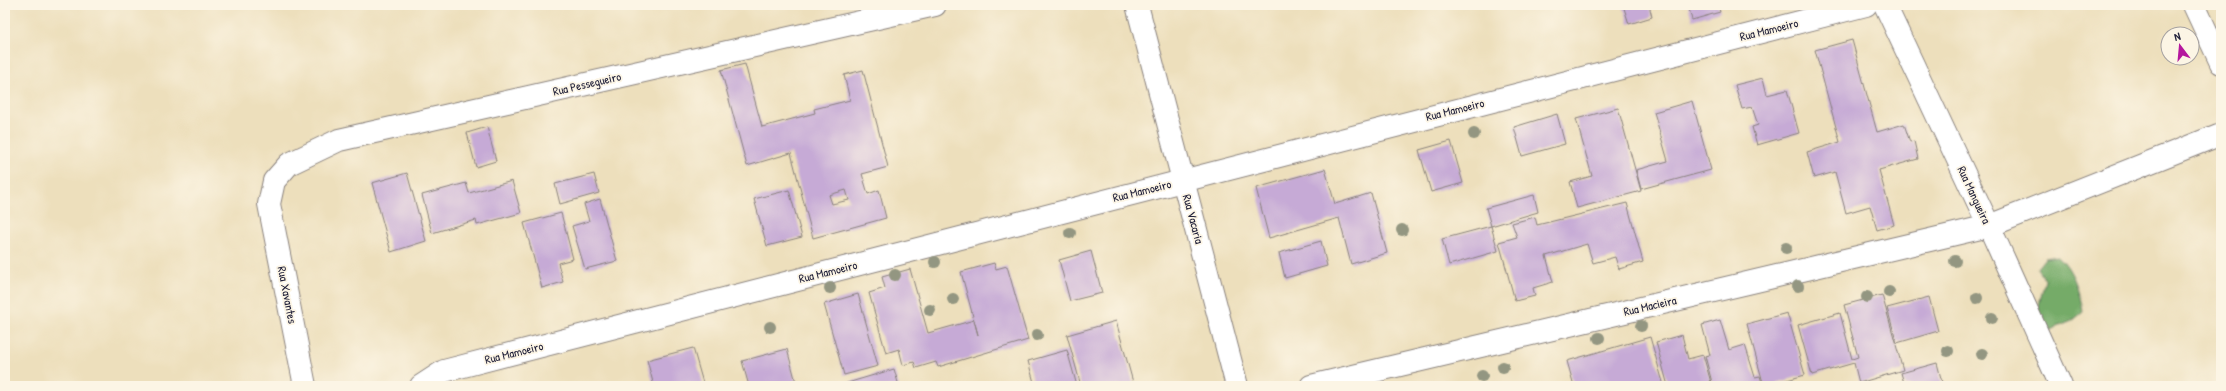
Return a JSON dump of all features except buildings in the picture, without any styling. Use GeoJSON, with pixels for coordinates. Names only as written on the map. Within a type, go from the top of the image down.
{"type":"FeatureCollection","features":[{"type":"Feature","properties":{"kind":"street","name":"Rua Pessegueiro"},"geometry":{"type":"LineString","coordinates":[[269,204],[274,181],[290,164],[339,140],[935,5]]}},
{"type":"Feature","properties":{"kind":"street","name":"Rua Vacaria"},"geometry":{"type":"LineString","coordinates":[[1137,5],[1237,386]]}},
{"type":"Feature","properties":{"kind":"street","name":"Rua Mamoeiro"},"geometry":{"type":"LineString","coordinates":[[421,386],[444,371],[1866,5]]}},
{"type":"Feature","properties":{"kind":"street","name":"Rua Mangueira"},"geometry":{"type":"LineString","coordinates":[[1885,5],[1989,226],[2061,386]]}},
{"type":"Feature","properties":{"kind":"street"},"geometry":{"type":"LineString","coordinates":[[2194,5],[2221,63]]}},
{"type":"Feature","properties":{"kind":"street","name":"Rua Macieira"},"geometry":{"type":"LineString","coordinates":[[1311,386],[1989,226],[2221,134]]}},
{"type":"Feature","properties":{"kind":"street","name":"Rua Xavantes"},"geometry":{"type":"LineString","coordinates":[[269,204],[305,386]]}},
{"type":"Feature","properties":{"kind":"green space"},"geometry":{"type":"Polygon","coordinates":[[[2058,256],[2072,274],[2080,297],[2083,312],[2072,321],[2048,331],[2039,321],[2039,305],[2045,280],[2037,268],[2045,258],[2058,256]]]}}]}
